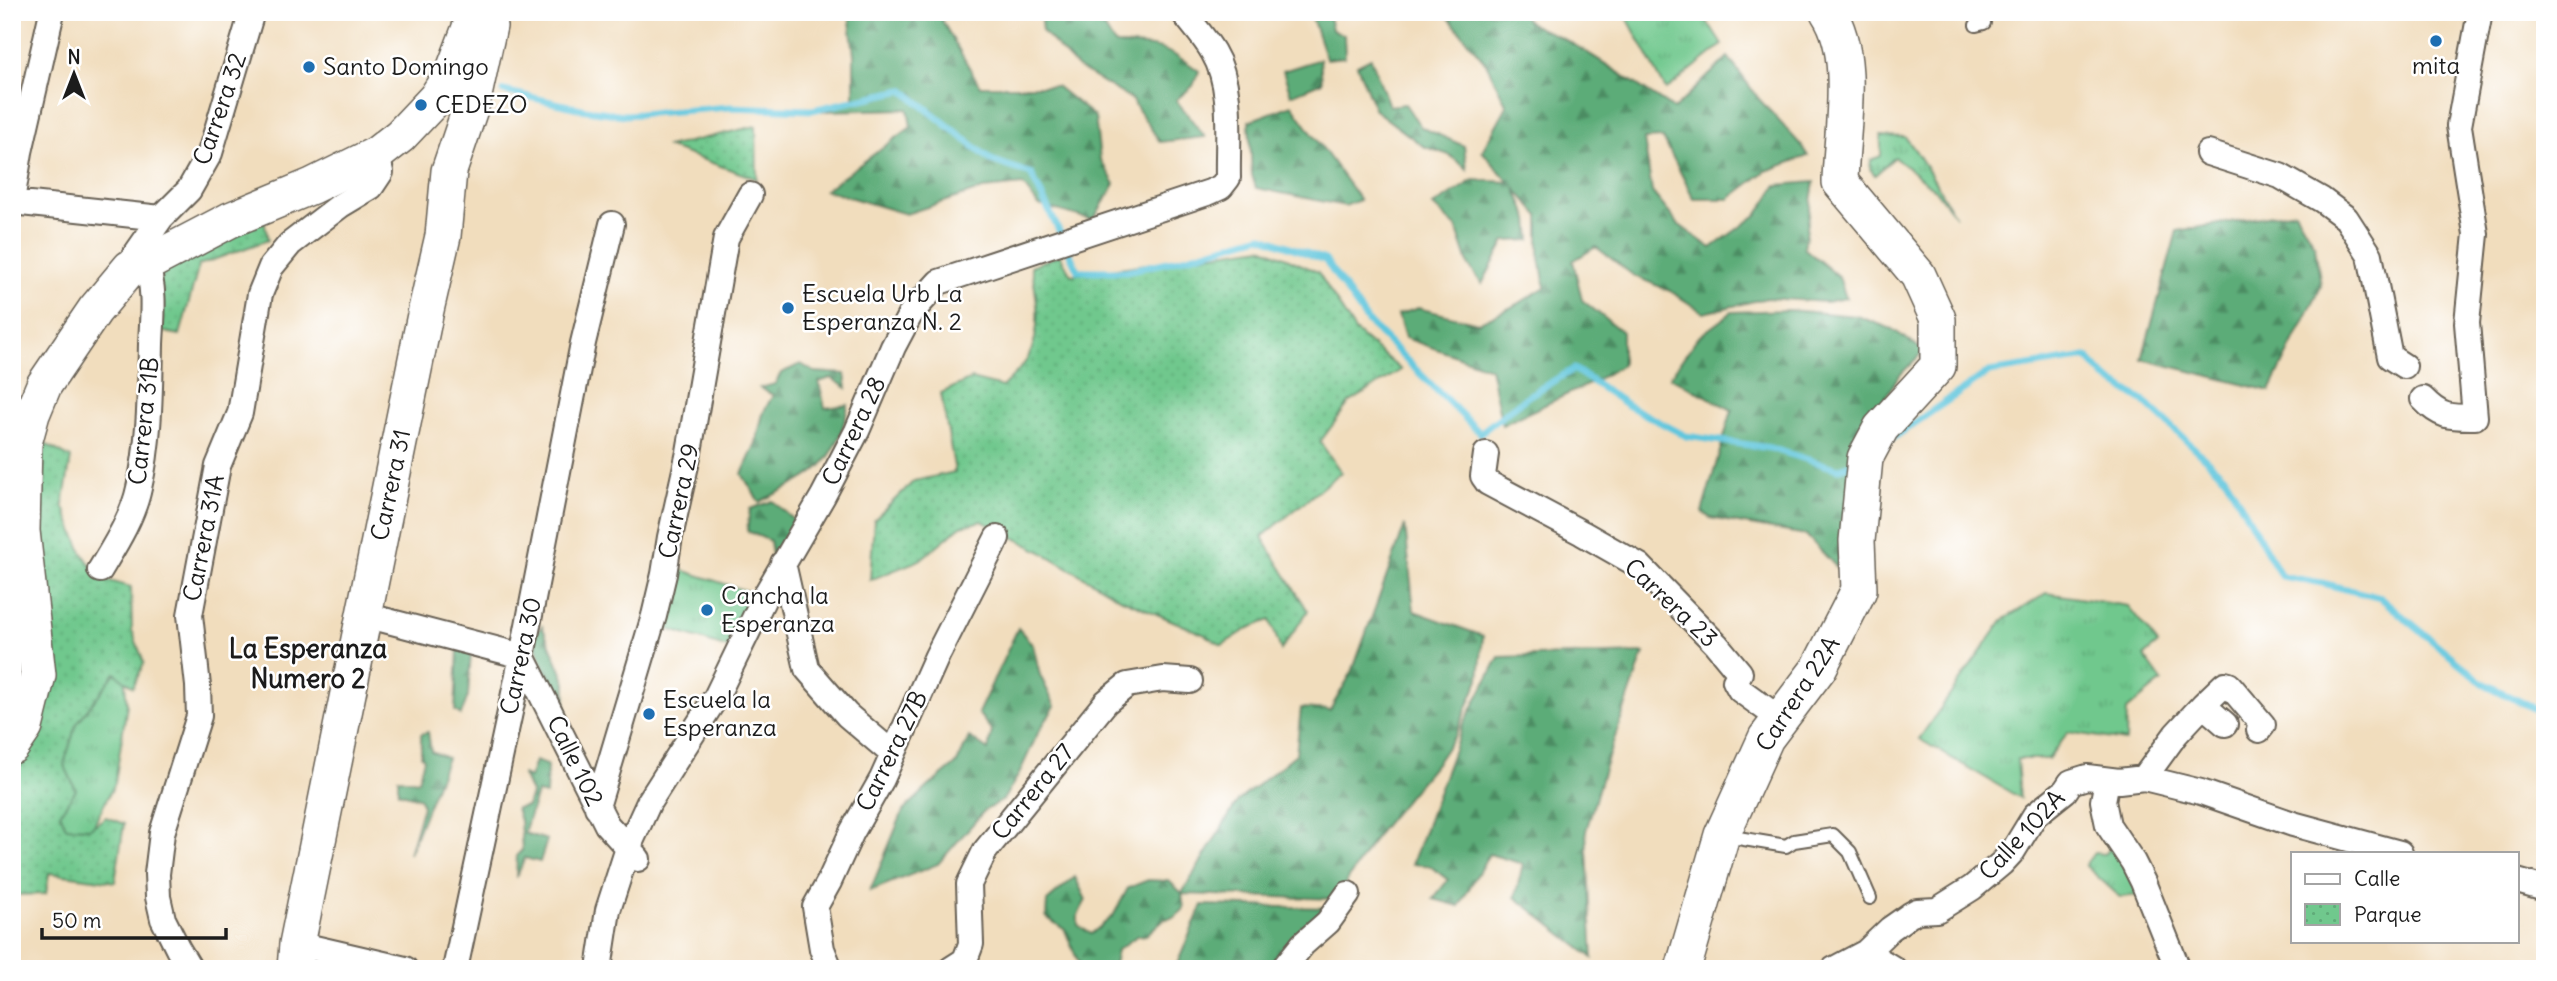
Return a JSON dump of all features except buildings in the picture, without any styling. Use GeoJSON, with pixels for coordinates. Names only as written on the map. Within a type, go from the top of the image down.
{"type":"FeatureCollection","features":[{"type":"Feature","properties":{"kind":"street"},"geometry":{"type":"LineString","coordinates":[[52,12],[20,152],[12,201],[162,218]]}},
{"type":"Feature","properties":{"kind":"street","name":"Carrera 32"},"geometry":{"type":"LineString","coordinates":[[138,266],[133,258],[162,218],[189,190],[210,153],[252,12]]}},
{"type":"Feature","properties":{"kind":"street","name":"Carrera 28"},"geometry":{"type":"LineString","coordinates":[[633,853],[649,802],[716,697],[766,594],[851,443],[911,313],[939,282],[1210,192],[1225,184],[1228,178],[1226,97],[1222,71],[1213,52],[1183,12]]}},
{"type":"Feature","properties":{"kind":"street","name":"Carrera 22A"},"geometry":{"type":"LineString","coordinates":[[1683,969],[1722,835],[1766,738],[1819,668],[1858,590],[1857,541],[1865,458],[1881,428],[1938,366],[1938,319],[1918,275],[1840,182],[1845,79],[1841,38],[1828,12]]}},
{"type":"Feature","properties":{"kind":"street"},"geometry":{"type":"LineString","coordinates":[[2423,398],[2434,410],[2448,416],[2475,417],[2467,323],[2476,234],[2459,126],[2480,12]]}},
{"type":"Feature","properties":{"kind":"street"},"geometry":{"type":"LineString","coordinates":[[12,746],[25,727],[38,675],[22,531],[24,443],[44,385],[95,310],[138,266],[230,220],[312,186],[377,153],[415,122],[436,98],[454,70],[475,15]]}},
{"type":"Feature","properties":{"kind":"street","name":"Carrera 31"},"geometry":{"type":"LineString","coordinates":[[296,957],[443,236],[449,171],[473,100],[489,26],[475,15]]}},
{"type":"Feature","properties":{"kind":"street","name":"Carrera 31A"},"geometry":{"type":"LineString","coordinates":[[190,969],[163,919],[157,874],[162,833],[199,716],[190,615],[218,466],[240,413],[260,294],[271,267],[296,239],[341,205],[371,187],[381,172],[377,153]]}},
{"type":"Feature","properties":{"kind":"street"},"geometry":{"type":"LineString","coordinates":[[2208,153],[2280,176],[2322,200],[2346,218],[2370,255],[2390,357],[2404,366]]}},
{"type":"Feature","properties":{"kind":"street","name":"Carrera 29"},"geometry":{"type":"LineString","coordinates":[[597,807],[664,574],[689,452],[726,237],[750,195]]}},
{"type":"Feature","properties":{"kind":"street","name":"Carrera 30"},"geometry":{"type":"LineString","coordinates":[[455,969],[522,656],[583,343],[612,225]]}},
{"type":"Feature","properties":{"kind":"street","name":"Carrera 31B"},"geometry":{"type":"LineString","coordinates":[[100,570],[120,538],[139,489],[148,422],[152,304],[150,274],[138,266]]}},
{"type":"Feature","properties":{"kind":"street","name":"Carrera 23"},"geometry":{"type":"LineString","coordinates":[[1486,454],[1482,476],[1488,483],[1640,566],[1716,644],[1740,673],[1735,681],[1740,690],[1780,719]]}},
{"type":"Feature","properties":{"kind":"street","name":"Carrera 27B"},"geometry":{"type":"LineString","coordinates":[[830,969],[822,949],[815,907],[893,754],[937,656],[997,538]]}},
{"type":"Feature","properties":{"kind":"street"},"geometry":{"type":"LineString","coordinates":[[783,563],[807,669],[848,715],[893,754]]}},
{"type":"Feature","properties":{"kind":"street"},"geometry":{"type":"LineString","coordinates":[[365,615],[522,656]]}},
{"type":"Feature","properties":{"kind":"street","name":"Calle 102"},"geometry":{"type":"LineString","coordinates":[[522,656],[607,825],[633,853]]}},
{"type":"Feature","properties":{"kind":"street","name":"Carrera 27"},"geometry":{"type":"LineString","coordinates":[[951,969],[965,960],[971,943],[969,884],[985,851],[1106,702],[1127,685],[1163,678],[1191,681]]}},
{"type":"Feature","properties":{"kind":"street"},"geometry":{"type":"LineString","coordinates":[[2144,778],[2176,734],[2225,684],[2229,685],[2263,725],[2259,730]]}},
{"type":"Feature","properties":{"kind":"street"},"geometry":{"type":"LineString","coordinates":[[2203,705],[2225,724]]}},
{"type":"Feature","properties":{"kind":"street","name":"Calle 102A"},"geometry":{"type":"LineString","coordinates":[[1834,969],[1866,952],[1890,929],[1917,911],[1937,910],[1947,905],[2002,863],[2013,851],[2035,815],[2065,791],[2071,782],[2087,777],[2107,780],[2144,778],[2201,792],[2293,824],[2396,852]]}},
{"type":"Feature","properties":{"kind":"street","name":"Calle 102A"},"geometry":{"type":"LineString","coordinates":[[2107,780],[2103,801],[2108,825],[2143,882],[2178,969]]}},
{"type":"Feature","properties":{"kind":"street"},"geometry":{"type":"LineString","coordinates":[[599,969],[608,911],[633,853]]}},
{"type":"Feature","properties":{"kind":"street"},"geometry":{"type":"LineString","coordinates":[[2518,881],[2545,889]]}},
{"type":"Feature","properties":{"kind":"street"},"geometry":{"type":"LineString","coordinates":[[1283,969],[1303,944],[1328,922],[1348,894]]}},
{"type":"Feature","properties":{"kind":"street"},"geometry":{"type":"LineString","coordinates":[[1866,952],[1894,969]]}},
{"type":"Feature","properties":{"kind":"street"},"geometry":{"type":"LineString","coordinates":[[296,957],[405,969]]}},
{"type":"Feature","properties":{"kind":"lane"},"geometry":{"type":"LineString","coordinates":[[1722,835],[1786,846],[1794,841],[1833,835],[1850,852],[1870,898]]}},
{"type":"Feature","properties":{"kind":"green space"},"geometry":{"type":"Polygon","coordinates":[[[849,12],[937,12],[980,86],[1056,86],[1095,117],[1100,159],[1115,184],[1093,220],[1038,205],[1023,185],[983,189],[906,214],[825,190],[911,127],[908,109],[822,111],[854,100],[854,55],[849,12]]]}},
{"type":"Feature","properties":{"kind":"green space"},"geometry":{"type":"Polygon","coordinates":[[[1040,12],[1100,12],[1099,18],[1115,45],[1140,45],[1160,49],[1199,71],[1193,86],[1176,100],[1205,137],[1160,142],[1131,99],[1078,68],[1042,31],[1040,12]]]}},
{"type":"Feature","properties":{"kind":"green space"},"geometry":{"type":"Polygon","coordinates":[[[1310,12],[1328,12],[1332,30],[1344,35],[1345,57],[1326,59],[1310,12]]]}},
{"type":"Feature","properties":{"kind":"green space"},"geometry":{"type":"Polygon","coordinates":[[[1444,12],[1521,12],[1533,25],[1589,54],[1674,109],[1728,57],[1759,99],[1808,156],[1766,171],[1729,199],[1694,199],[1663,138],[1644,139],[1652,192],[1678,224],[1711,248],[1758,214],[1777,185],[1814,182],[1804,248],[1839,277],[1846,298],[1826,302],[1767,298],[1704,313],[1670,291],[1634,276],[1596,247],[1573,261],[1582,300],[1622,332],[1622,365],[1589,384],[1502,425],[1490,368],[1405,338],[1398,315],[1418,308],[1478,323],[1518,304],[1545,287],[1539,252],[1539,216],[1515,188],[1529,219],[1531,240],[1505,241],[1482,284],[1469,266],[1456,227],[1433,206],[1473,180],[1509,182],[1482,151],[1507,106],[1486,63],[1444,12]]]}},
{"type":"Feature","properties":{"kind":"green space"},"geometry":{"type":"Polygon","coordinates":[[[1624,12],[1701,12],[1722,45],[1666,90],[1624,12]]]}},
{"type":"Feature","properties":{"kind":"green space"},"geometry":{"type":"Polygon","coordinates":[[[1371,58],[1389,106],[1405,104],[1421,127],[1464,146],[1467,169],[1449,155],[1423,146],[1375,110],[1357,65],[1371,58]]]}},
{"type":"Feature","properties":{"kind":"green space"},"geometry":{"type":"Polygon","coordinates":[[[1320,59],[1322,82],[1291,95],[1283,71],[1320,59]]]}},
{"type":"Feature","properties":{"kind":"green space"},"geometry":{"type":"Polygon","coordinates":[[[1292,105],[1360,200],[1345,206],[1256,188],[1252,175],[1249,121],[1292,105]]]}},
{"type":"Feature","properties":{"kind":"green space"},"geometry":{"type":"Polygon","coordinates":[[[756,126],[757,179],[667,147],[756,126]]]}},
{"type":"Feature","properties":{"kind":"green space"},"geometry":{"type":"Polygon","coordinates":[[[1881,136],[1905,137],[1926,166],[1956,217],[1936,191],[1895,157],[1875,175],[1870,169],[1871,160],[1881,156],[1881,136]]]}},
{"type":"Feature","properties":{"kind":"green space"},"geometry":{"type":"Polygon","coordinates":[[[2295,211],[2315,246],[2321,286],[2270,391],[2142,359],[2177,231],[2295,211]]]}},
{"type":"Feature","properties":{"kind":"green space"},"geometry":{"type":"Polygon","coordinates":[[[263,214],[268,240],[199,265],[180,335],[159,331],[152,269],[263,214]]]}},
{"type":"Feature","properties":{"kind":"green space"},"geometry":{"type":"Polygon","coordinates":[[[1262,247],[1318,272],[1355,331],[1401,370],[1349,403],[1320,442],[1341,472],[1262,537],[1308,611],[1281,650],[1270,620],[1249,628],[1222,645],[1120,598],[982,521],[961,526],[920,560],[870,580],[874,520],[914,481],[955,472],[941,393],[971,379],[1002,387],[1028,358],[1036,336],[1037,324],[1037,301],[1031,266],[1060,255],[1071,275],[1262,247]]]}},
{"type":"Feature","properties":{"kind":"green space"},"geometry":{"type":"Polygon","coordinates":[[[1789,310],[1857,316],[1892,329],[1924,351],[1898,377],[1876,412],[1859,451],[1837,568],[1806,535],[1710,518],[1702,512],[1732,410],[1670,377],[1697,338],[1732,312],[1789,310]]]}},
{"type":"Feature","properties":{"kind":"green space"},"geometry":{"type":"Polygon","coordinates":[[[801,364],[815,372],[845,374],[847,388],[831,378],[819,382],[825,408],[848,405],[843,426],[829,457],[819,467],[794,485],[759,502],[742,474],[756,443],[763,413],[773,395],[760,388],[775,384],[781,373],[801,364]]]}},
{"type":"Feature","properties":{"kind":"green space"},"geometry":{"type":"Polygon","coordinates":[[[40,441],[71,458],[63,505],[82,552],[99,578],[131,587],[132,630],[144,663],[133,687],[115,673],[76,725],[64,764],[76,790],[60,813],[66,827],[90,828],[106,817],[124,824],[115,882],[49,873],[46,894],[12,895],[12,766],[29,748],[40,441]]]}},
{"type":"Feature","properties":{"kind":"green space"},"geometry":{"type":"Polygon","coordinates":[[[773,501],[794,520],[792,539],[773,563],[770,541],[747,531],[750,509],[773,501]]]}},
{"type":"Feature","properties":{"kind":"green space"},"geometry":{"type":"Polygon","coordinates":[[[1405,525],[1414,611],[1483,636],[1479,679],[1456,734],[1437,762],[1381,829],[1335,899],[1182,894],[1184,909],[1175,917],[1164,919],[1146,935],[1137,936],[1117,950],[1113,969],[1081,969],[1065,930],[1046,917],[1047,901],[1075,877],[1086,900],[1078,915],[1078,925],[1091,934],[1113,916],[1128,888],[1148,880],[1169,881],[1182,893],[1238,801],[1296,754],[1301,708],[1330,710],[1352,672],[1405,525]]]}},
{"type":"Feature","properties":{"kind":"green space"},"geometry":{"type":"Polygon","coordinates":[[[12,554],[117,610],[127,704],[115,783],[71,870],[12,860],[12,554]]]}},
{"type":"Feature","properties":{"kind":"green space","name":"Cancha la Esperanza"},"geometry":{"type":"Polygon","coordinates":[[[682,570],[753,593],[728,648],[668,629],[682,570]]]}},
{"type":"Feature","properties":{"kind":"green space"},"geometry":{"type":"Polygon","coordinates":[[[2047,593],[2128,606],[2158,644],[2144,656],[2162,681],[2127,710],[2126,741],[2068,732],[2048,759],[2017,759],[2020,798],[1919,739],[2003,620],[2047,593]]]}},
{"type":"Feature","properties":{"kind":"green space"},"geometry":{"type":"Polygon","coordinates":[[[542,626],[566,683],[565,731],[533,637],[542,626]]]}},
{"type":"Feature","properties":{"kind":"green space"},"geometry":{"type":"Polygon","coordinates":[[[1018,628],[1033,645],[1040,675],[1055,706],[1038,733],[1019,774],[1003,800],[984,811],[938,864],[870,891],[903,811],[957,763],[969,737],[988,750],[992,731],[978,713],[1018,628]]]}},
{"type":"Feature","properties":{"kind":"green space"},"geometry":{"type":"Polygon","coordinates":[[[458,649],[471,652],[468,696],[461,715],[455,711],[458,649]]]}},
{"type":"Feature","properties":{"kind":"green space"},"geometry":{"type":"Polygon","coordinates":[[[1644,653],[1586,831],[1593,958],[1515,897],[1523,864],[1489,854],[1459,906],[1433,899],[1448,880],[1430,866],[1412,864],[1463,725],[1499,657],[1644,653]]]}},
{"type":"Feature","properties":{"kind":"green space"},"geometry":{"type":"Polygon","coordinates":[[[428,732],[431,751],[447,758],[409,854],[423,805],[419,798],[398,792],[398,778],[418,781],[424,759],[421,755],[421,734],[428,732]]]}},
{"type":"Feature","properties":{"kind":"green space"},"geometry":{"type":"Polygon","coordinates":[[[535,761],[547,765],[546,795],[537,793],[524,833],[547,840],[540,862],[525,858],[516,878],[517,855],[522,850],[520,821],[516,808],[527,806],[531,793],[523,775],[529,778],[535,761]]]}},
{"type":"Feature","properties":{"kind":"green space"},"geometry":{"type":"Polygon","coordinates":[[[2114,844],[2144,895],[2120,897],[2085,865],[2094,853],[2104,854],[2114,844]]]}},
{"type":"Feature","properties":{"kind":"green space"},"geometry":{"type":"Polygon","coordinates":[[[1202,905],[1332,908],[1278,969],[1175,969],[1202,905]]]}},
{"type":"Feature","properties":{"kind":"waterway"},"geometry":{"type":"LineString","coordinates":[[504,91],[586,110],[625,115],[730,107],[812,110],[903,90],[991,160],[1031,174],[1061,235]]}},
{"type":"Feature","properties":{"kind":"waterway"},"geometry":{"type":"LineString","coordinates":[[1066,246],[1078,271],[1126,271],[1173,261],[1261,236],[1325,260],[1368,322],[1480,433],[1528,396],[1574,369],[1629,406],[1686,436],[1770,448],[1838,469],[1853,463]]}},
{"type":"Feature","properties":{"kind":"waterway"},"geometry":{"type":"LineString","coordinates":[[1893,438],[1989,372],[2087,357],[2105,377],[2146,403],[2226,478],[2281,576],[2381,598],[2483,683],[2545,714]]}},
{"type":"Feature","properties":{"kind":"place","name":"mita"},"geometry":{"type":"Point","coordinates":[2436,41]}},
{"type":"Feature","properties":{"kind":"place","name":"Santo Domingo"},"geometry":{"type":"Point","coordinates":[309,67]}},
{"type":"Feature","properties":{"kind":"place","name":"CEDEZO"},"geometry":{"type":"Point","coordinates":[421,105]}},
{"type":"Feature","properties":{"kind":"place","name":"Escuela Urb La Esperanza N. 2"},"geometry":{"type":"Point","coordinates":[788,308]}},
{"type":"Feature","properties":{"kind":"place","name":"Cancha la Esperanza"},"geometry":{"type":"Point","coordinates":[707,610]}},
{"type":"Feature","properties":{"kind":"place","name":"Escuela la Esperanza"},"geometry":{"type":"Point","coordinates":[649,714]}},
{"type":"Feature","properties":{"kind":"district","name":"La Esperanza Numero 2"},"geometry":{"type":"Point","coordinates":[308,664]}}]}
